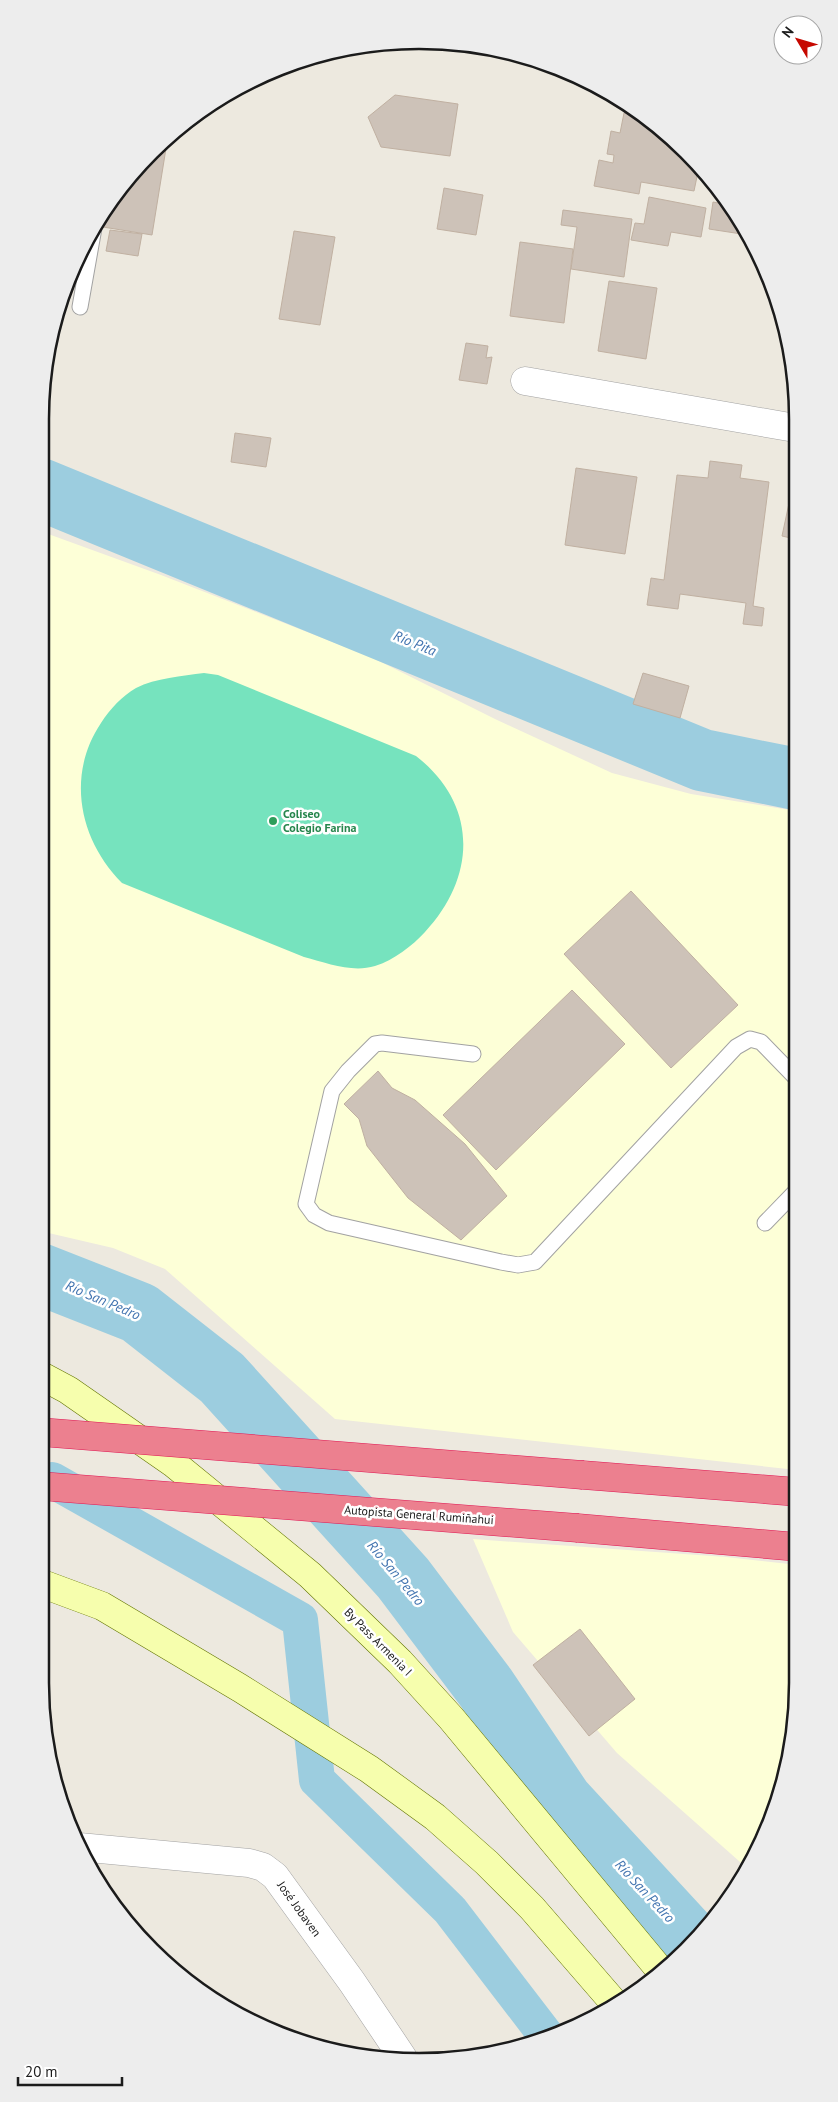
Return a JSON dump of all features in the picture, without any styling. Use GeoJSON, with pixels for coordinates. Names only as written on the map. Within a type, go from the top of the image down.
{"type":"FeatureCollection","features":[{"type":"Feature","properties":{"kind":"highway"},"geometry":{"type":"LineString","coordinates":[[49,1433],[789,1491]]}},
{"type":"Feature","properties":{"kind":"highway","name":"Autopista General Rumiñahui"},"geometry":{"type":"LineString","coordinates":[[49,1487],[789,1546]]}},
{"type":"Feature","properties":{"kind":"main road","name":"By Pass Armenia I"},"geometry":{"type":"LineString","coordinates":[[49,1380],[68,1390],[173,1463],[310,1575],[400,1662],[451,1718],[657,1966]]}},
{"type":"Feature","properties":{"kind":"main road"},"geometry":{"type":"LineString","coordinates":[[49,1586],[102,1606],[240,1688],[369,1769],[435,1817],[487,1863],[532,1908],[611,2000]]}},
{"type":"Feature","properties":{"kind":"street"},"geometry":{"type":"LineString","coordinates":[[525,381],[789,427]]}},
{"type":"Feature","properties":{"kind":"street","name":"José Jobaven"},"geometry":{"type":"LineString","coordinates":[[87,1848],[249,1863],[263,1867],[275,1876],[352,1982],[399,2052]]}},
{"type":"Feature","properties":{"kind":"lane"},"geometry":{"type":"LineString","coordinates":[[80,307],[90,249]]}},
{"type":"Feature","properties":{"kind":"lane"},"geometry":{"type":"LineString","coordinates":[[473,1054],[382,1043],[375,1044],[332,1091],[306,1204],[314,1215],[329,1223],[501,1262],[518,1265],[535,1262],[736,1047],[750,1039],[761,1042],[789,1071]]}},
{"type":"Feature","properties":{"kind":"lane"},"geometry":{"type":"LineString","coordinates":[[765,1223],[789,1198]]}},
{"type":"Feature","properties":{"kind":"shaded area"},"geometry":{"type":"Polygon","coordinates":[[[49,534],[161,575],[371,657],[495,719],[612,773],[691,794],[789,810],[789,1469],[335,1419],[165,1269],[113,1248],[49,1233],[49,534]]]}},
{"type":"Feature","properties":{"kind":"shaded area"},"geometry":{"type":"Polygon","coordinates":[[[473,1539],[726,1557],[789,1564],[789,1683],[786,1731],[777,1779],[770,1802],[742,1864],[617,1753],[513,1632],[473,1539]]]}},
{"type":"Feature","properties":{"kind":"green space","name":"Coliseo Colegio Farina"},"geometry":{"type":"Polygon","coordinates":[[[204,673],[218,675],[416,756],[436,775],[451,796],[460,818],[463,841],[461,864],[454,888],[442,910],[425,932],[402,952],[389,960],[366,968],[348,968],[304,957],[122,883],[107,866],[87,827],[82,806],[83,764],[90,743],[112,708],[136,688],[178,676],[204,673]]]}},
{"type":"Feature","properties":{"kind":"building"},"geometry":{"type":"Polygon","coordinates":[[[395,95],[458,104],[450,156],[381,147],[368,117],[395,95]]]}},
{"type":"Feature","properties":{"kind":"building"},"geometry":{"type":"Polygon","coordinates":[[[624,113],[629,114],[644,125],[681,157],[697,175],[694,191],[641,182],[639,194],[594,186],[599,160],[613,163],[614,155],[607,154],[611,131],[620,133],[624,113]]]}},
{"type":"Feature","properties":{"kind":"building"},"geometry":{"type":"Polygon","coordinates":[[[166,149],[152,235],[103,227],[125,194],[166,149]]]}},
{"type":"Feature","properties":{"kind":"building"},"geometry":{"type":"Polygon","coordinates":[[[444,188],[483,195],[476,235],[437,229],[444,188]]]}},
{"type":"Feature","properties":{"kind":"building"},"geometry":{"type":"Polygon","coordinates":[[[649,197],[706,208],[701,237],[671,232],[668,246],[631,240],[635,223],[644,224],[649,197]]]}},
{"type":"Feature","properties":{"kind":"building"},"geometry":{"type":"Polygon","coordinates":[[[713,202],[720,203],[740,234],[709,229],[713,202]]]}},
{"type":"Feature","properties":{"kind":"building"},"geometry":{"type":"Polygon","coordinates":[[[563,210],[632,219],[624,277],[571,269],[577,227],[561,225],[563,210]]]}},
{"type":"Feature","properties":{"kind":"building"},"geometry":{"type":"Polygon","coordinates":[[[110,230],[142,234],[138,256],[106,251],[110,230]]]}},
{"type":"Feature","properties":{"kind":"building"},"geometry":{"type":"Polygon","coordinates":[[[294,231],[335,237],[320,325],[279,319],[294,231]]]}},
{"type":"Feature","properties":{"kind":"building"},"geometry":{"type":"Polygon","coordinates":[[[520,242],[573,249],[564,323],[510,316],[520,242]]]}},
{"type":"Feature","properties":{"kind":"building"},"geometry":{"type":"Polygon","coordinates":[[[609,281],[657,288],[646,359],[598,351],[609,281]]]}},
{"type":"Feature","properties":{"kind":"building"},"geometry":{"type":"Polygon","coordinates":[[[466,343],[488,346],[486,358],[492,357],[487,384],[459,380],[466,343]]]}},
{"type":"Feature","properties":{"kind":"building"},"geometry":{"type":"Polygon","coordinates":[[[235,433],[271,438],[266,467],[231,462],[235,433]]]}},
{"type":"Feature","properties":{"kind":"building"},"geometry":{"type":"Polygon","coordinates":[[[710,461],[742,465],[740,478],[769,482],[753,606],[764,608],[762,626],[743,624],[746,603],[680,594],[678,609],[647,605],[651,578],[664,580],[677,475],[708,478],[710,461]]]}},
{"type":"Feature","properties":{"kind":"building"},"geometry":{"type":"Polygon","coordinates":[[[576,468],[637,477],[625,554],[565,545],[576,468]]]}},
{"type":"Feature","properties":{"kind":"building"},"geometry":{"type":"Polygon","coordinates":[[[789,503],[789,538],[782,536],[789,503]]]}},
{"type":"Feature","properties":{"kind":"building"},"geometry":{"type":"Polygon","coordinates":[[[643,673],[689,686],[680,718],[633,704],[643,673]]]}},
{"type":"Feature","properties":{"kind":"building"},"geometry":{"type":"Polygon","coordinates":[[[631,891],[738,1005],[671,1068],[564,954],[631,891]]]}},
{"type":"Feature","properties":{"kind":"building"},"geometry":{"type":"Polygon","coordinates":[[[572,990],[625,1044],[496,1170],[443,1115],[572,990]]]}},
{"type":"Feature","properties":{"kind":"building"},"geometry":{"type":"Polygon","coordinates":[[[378,1071],[392,1088],[415,1100],[465,1144],[507,1196],[461,1240],[408,1198],[367,1146],[359,1119],[344,1104],[378,1071]]]}},
{"type":"Feature","properties":{"kind":"building"},"geometry":{"type":"Polygon","coordinates":[[[580,1629],[635,1699],[589,1736],[533,1665],[580,1629]]]}},
{"type":"Feature","properties":{"kind":"waterway","name":"Río Pita"},"geometry":{"type":"LineString","coordinates":[[49,493],[702,760],[789,778]]}},
{"type":"Feature","properties":{"kind":"waterway","name":"Río San Pedro"},"geometry":{"type":"LineString","coordinates":[[49,1278],[139,1313],[222,1378],[403,1578],[486,1688],[562,1801],[688,1937]]}},
{"type":"Feature","properties":{"kind":"waterway"},"geometry":{"type":"LineString","coordinates":[[52,1480],[300,1620],[317,1780],[450,1910],[543,2032]]}},
{"type":"Feature","properties":{"kind":"place","name":"Coliseo Colegio Farina"},"geometry":{"type":"Point","coordinates":[273,821]}}]}
